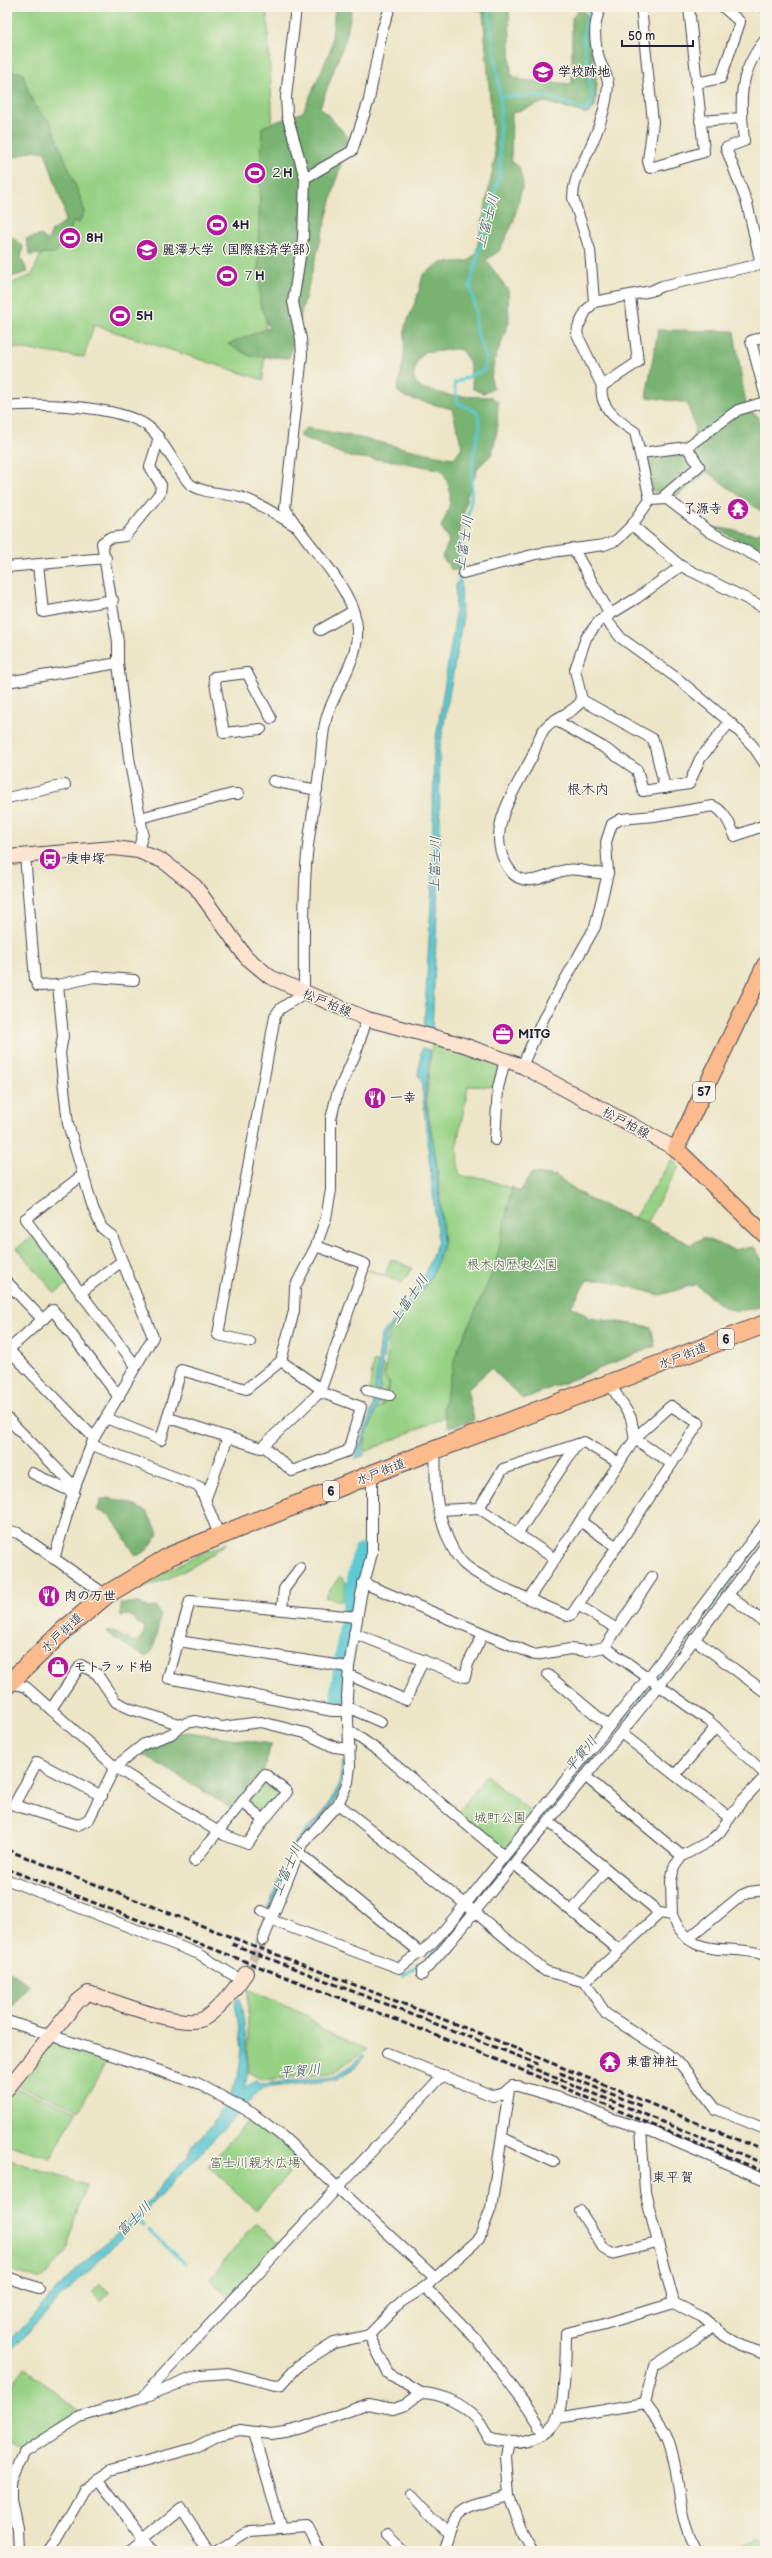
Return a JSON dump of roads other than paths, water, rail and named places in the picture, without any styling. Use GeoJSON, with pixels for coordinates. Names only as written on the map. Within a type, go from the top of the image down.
{"type":"FeatureCollection","features":[{"type":"Feature","properties":{"kind":"highway","name":"水戸街道"},"geometry":{"type":"LineString","coordinates":[[8,1683],[63,1631],[106,1595],[170,1556],[372,1474],[765,1324]]}},
{"type":"Feature","properties":{"kind":"main road","name":"松戸柏線"},"geometry":{"type":"LineString","coordinates":[[7,857],[90,849],[138,851],[163,861],[183,874],[195,886],[235,943],[256,967],[270,977],[367,1020],[464,1045],[522,1066],[676,1149]]}},
{"type":"Feature","properties":{"kind":"main road","name":"57"},"geometry":{"type":"LineString","coordinates":[[676,1149],[765,965]]}},
{"type":"Feature","properties":{"kind":"main road"},"geometry":{"type":"LineString","coordinates":[[676,1149],[765,1235]]}},
{"type":"Feature","properties":{"kind":"main road"},"geometry":{"type":"LineString","coordinates":[[7,2089],[88,1993],[177,2021],[194,2022],[204,2018],[228,1998],[244,1977]]}},
{"type":"Feature","properties":{"kind":"street"},"geometry":{"type":"LineString","coordinates":[[250,1342],[218,1335],[275,1016],[280,1009],[304,993],[306,868],[326,719],[346,673],[355,645],[357,631],[353,611],[340,587],[294,525],[284,508],[302,355],[301,339],[293,302],[303,238],[305,178],[287,109],[296,7]]}},
{"type":"Feature","properties":{"kind":"street"},"geometry":{"type":"LineString","coordinates":[[305,178],[352,151],[369,100],[382,31],[390,7]]}},
{"type":"Feature","properties":{"kind":"street"},"geometry":{"type":"LineString","coordinates":[[594,302],[590,250],[573,198],[573,190],[579,168],[589,150],[605,108],[608,82],[599,59],[594,26],[601,7]]}},
{"type":"Feature","properties":{"kind":"street"},"geometry":{"type":"LineString","coordinates":[[641,7],[653,122],[648,161],[650,168],[704,152],[689,7]]}},
{"type":"Feature","properties":{"kind":"street"},"geometry":{"type":"LineString","coordinates":[[696,83],[721,78],[740,22],[723,7]]}},
{"type":"Feature","properties":{"kind":"street"},"geometry":{"type":"LineString","coordinates":[[463,573],[536,554],[604,545],[617,540],[632,525],[650,500],[641,453],[635,432],[615,418],[605,406],[602,386],[577,334],[578,327],[586,311],[594,302],[630,296],[763,266],[747,203],[726,148],[744,140],[741,88],[761,53],[765,40]]}},
{"type":"Feature","properties":{"kind":"street"},"geometry":{"type":"LineString","coordinates":[[700,121],[742,118]]}},
{"type":"Feature","properties":{"kind":"street"},"geometry":{"type":"LineString","coordinates":[[755,239],[765,236]]}},
{"type":"Feature","properties":{"kind":"street"},"geometry":{"type":"LineString","coordinates":[[602,386],[638,362],[630,296]]}},
{"type":"Feature","properties":{"kind":"street"},"geometry":{"type":"LineString","coordinates":[[765,336],[751,341],[765,394]]}},
{"type":"Feature","properties":{"kind":"street"},"geometry":{"type":"LineString","coordinates":[[641,453],[687,447],[738,410],[765,402]]}},
{"type":"Feature","properties":{"kind":"street"},"geometry":{"type":"LineString","coordinates":[[7,406],[43,406],[114,412],[143,423],[158,437],[189,483],[203,492],[242,497],[294,525]]}},
{"type":"Feature","properties":{"kind":"street"},"geometry":{"type":"LineString","coordinates":[[138,851],[143,833],[129,758],[118,663],[118,642],[113,600],[102,543],[109,538],[125,536],[160,493],[161,485],[150,467],[158,437]]}},
{"type":"Feature","properties":{"kind":"street"},"geometry":{"type":"LineString","coordinates":[[664,499],[665,495],[699,466],[687,447]]}},
{"type":"Feature","properties":{"kind":"street"},"geometry":{"type":"LineString","coordinates":[[650,500],[664,499],[710,532],[765,561]]}},
{"type":"Feature","properties":{"kind":"street"},"geometry":{"type":"LineString","coordinates":[[632,525],[681,566],[765,608]]}},
{"type":"Feature","properties":{"kind":"street"},"geometry":{"type":"LineString","coordinates":[[573,548],[607,616],[620,638],[678,679],[729,723],[753,746],[765,764]]}},
{"type":"Feature","properties":{"kind":"street"},"geometry":{"type":"LineString","coordinates":[[7,567],[106,558]]}},
{"type":"Feature","properties":{"kind":"street"},"geometry":{"type":"LineString","coordinates":[[38,564],[43,612],[113,600]]}},
{"type":"Feature","properties":{"kind":"street"},"geometry":{"type":"LineString","coordinates":[[665,788],[653,739],[582,700],[577,683],[576,665],[586,638],[607,616],[681,566]]}},
{"type":"Feature","properties":{"kind":"street"},"geometry":{"type":"LineString","coordinates":[[320,630],[353,611]]}},
{"type":"Feature","properties":{"kind":"street"},"geometry":{"type":"LineString","coordinates":[[7,682],[118,663]]}},
{"type":"Feature","properties":{"kind":"street"},"geometry":{"type":"LineString","coordinates":[[262,728],[224,732],[214,677],[247,673],[271,718]]}},
{"type":"Feature","properties":{"kind":"street"},"geometry":{"type":"LineString","coordinates":[[582,700],[573,711],[555,720],[543,731],[506,806],[500,836],[504,859],[516,876],[531,880],[566,870],[600,874],[608,873]]}},
{"type":"Feature","properties":{"kind":"street"},"geometry":{"type":"LineString","coordinates":[[555,720],[603,747],[637,770],[643,791],[689,784],[700,759],[729,723]]}},
{"type":"Feature","properties":{"kind":"street"},"geometry":{"type":"LineString","coordinates":[[272,781],[317,790]]}},
{"type":"Feature","properties":{"kind":"street"},"geometry":{"type":"LineString","coordinates":[[7,798],[65,785]]}},
{"type":"Feature","properties":{"kind":"street"},"geometry":{"type":"LineString","coordinates":[[140,818],[232,794],[238,794]]}},
{"type":"Feature","properties":{"kind":"street"},"geometry":{"type":"LineString","coordinates":[[522,1066],[545,1016],[595,927],[608,873],[608,831],[612,824],[621,819],[654,816],[713,806],[724,816],[735,836],[765,825]]}},
{"type":"Feature","properties":{"kind":"street"},"geometry":{"type":"LineString","coordinates":[[25,855],[35,980],[38,986],[58,985],[94,977],[134,980]]}},
{"type":"Feature","properties":{"kind":"street"},"geometry":{"type":"LineString","coordinates":[[54,1559],[74,1490],[93,1442],[153,1337],[112,1236],[102,1228],[93,1208],[68,1124],[60,1053],[63,1036],[58,985]]}},
{"type":"Feature","properties":{"kind":"street"},"geometry":{"type":"LineString","coordinates":[[106,1418],[161,1440],[169,1418],[181,1370],[246,1389],[281,1361],[294,1311],[295,1287],[316,1246],[326,1218],[331,1190],[331,1119],[337,1094],[355,1056],[367,1020]]}},
{"type":"Feature","properties":{"kind":"street"},"geometry":{"type":"LineString","coordinates":[[495,1140],[498,1088],[505,1060]]}},
{"type":"Feature","properties":{"kind":"street"},"geometry":{"type":"LineString","coordinates":[[84,1174],[25,1219],[136,1366]]}},
{"type":"Feature","properties":{"kind":"street"},"geometry":{"type":"LineString","coordinates":[[169,1418],[261,1448],[320,1390],[365,1264],[316,1246]]}},
{"type":"Feature","properties":{"kind":"street"},"geometry":{"type":"LineString","coordinates":[[80,1293],[122,1261]]}},
{"type":"Feature","properties":{"kind":"street"},"geometry":{"type":"LineString","coordinates":[[7,1282],[43,1320]]}},
{"type":"Feature","properties":{"kind":"street"},"geometry":{"type":"LineString","coordinates":[[119,1397],[53,1310],[8,1350],[93,1442],[200,1487],[206,1498],[219,1535]]}},
{"type":"Feature","properties":{"kind":"street"},"geometry":{"type":"LineString","coordinates":[[264,1446],[292,1471],[348,1450],[361,1407],[320,1390],[281,1361]]}},
{"type":"Feature","properties":{"kind":"street"},"geometry":{"type":"LineString","coordinates":[[610,1384],[631,1418],[635,1439],[672,1464]]}},
{"type":"Feature","properties":{"kind":"street"},"geometry":{"type":"LineString","coordinates":[[367,1390],[390,1395]]}},
{"type":"Feature","properties":{"kind":"street"},"geometry":{"type":"LineString","coordinates":[[435,1451],[436,1491],[440,1510],[454,1549],[463,1564],[529,1598],[568,1616],[572,1614],[700,1423],[671,1406],[635,1439],[529,1598]]}},
{"type":"Feature","properties":{"kind":"street"},"geometry":{"type":"LineString","coordinates":[[7,1418],[74,1490]]}},
{"type":"Feature","properties":{"kind":"street"},"geometry":{"type":"LineString","coordinates":[[206,1498],[228,1437]]}},
{"type":"Feature","properties":{"kind":"street"},"geometry":{"type":"LineString","coordinates":[[479,1508],[503,1469],[576,1446],[584,1442],[619,1463]]}},
{"type":"Feature","properties":{"kind":"street"},"geometry":{"type":"LineString","coordinates":[[518,1534],[576,1446]]}},
{"type":"Feature","properties":{"kind":"street"},"geometry":{"type":"LineString","coordinates":[[32,1473],[74,1490]]}},
{"type":"Feature","properties":{"kind":"street"},"geometry":{"type":"LineString","coordinates":[[263,1940],[272,1917],[277,1894],[299,1853],[302,1844],[338,1804],[348,1782],[350,1749],[348,1709],[349,1671],[356,1617],[363,1583],[372,1553],[372,1474]]}},
{"type":"Feature","properties":{"kind":"street"},"geometry":{"type":"LineString","coordinates":[[440,1510],[479,1508],[555,1559]]}},
{"type":"Feature","properties":{"kind":"street"},"geometry":{"type":"LineString","coordinates":[[580,1521],[617,1547]]}},
{"type":"Feature","properties":{"kind":"street"},"geometry":{"type":"LineString","coordinates":[[262,1911],[272,1917],[399,1968],[421,1953],[446,1928],[464,1903],[504,1856],[648,1678],[765,1523]]}},
{"type":"Feature","properties":{"kind":"street"},"geometry":{"type":"LineString","coordinates":[[7,1533],[9,1531],[18,1533],[106,1595]]}},
{"type":"Feature","properties":{"kind":"street"},"geometry":{"type":"LineString","coordinates":[[422,1974],[422,1970],[428,1967],[586,1777],[659,1686],[728,1595],[763,1553]]}},
{"type":"Feature","properties":{"kind":"street"},"geometry":{"type":"LineString","coordinates":[[282,1609],[284,1589],[300,1568]]}},
{"type":"Feature","properties":{"kind":"street"},"geometry":{"type":"LineString","coordinates":[[363,1583],[535,1655],[570,1650],[586,1651],[605,1647],[652,1577]]}},
{"type":"Feature","properties":{"kind":"street"},"geometry":{"type":"LineString","coordinates":[[728,1595],[765,1622]]}},
{"type":"Feature","properties":{"kind":"street"},"geometry":{"type":"LineString","coordinates":[[356,1617],[190,1600],[168,1678],[332,1711],[348,1709],[381,1722]]}},
{"type":"Feature","properties":{"kind":"street"},"geometry":{"type":"LineString","coordinates":[[578,1605],[617,1629]]}},
{"type":"Feature","properties":{"kind":"street"},"geometry":{"type":"LineString","coordinates":[[354,1633],[465,1676],[468,1664],[484,1634]]}},
{"type":"Feature","properties":{"kind":"street"},"geometry":{"type":"LineString","coordinates":[[694,1639],[765,1692]]}},
{"type":"Feature","properties":{"kind":"street"},"geometry":{"type":"LineString","coordinates":[[178,1641],[335,1665],[406,1700],[423,1660]]}},
{"type":"Feature","properties":{"kind":"street"},"geometry":{"type":"LineString","coordinates":[[605,1647],[716,1727],[765,1775],[741,1802],[719,1833],[708,1842],[682,1856],[674,1867],[671,1880],[672,1915],[677,1928],[698,1947],[741,1950],[765,1955]]}},
{"type":"Feature","properties":{"kind":"street"},"geometry":{"type":"LineString","coordinates":[[51,1709],[81,1664],[97,1674],[116,1702],[130,1709],[182,1725]]}},
{"type":"Feature","properties":{"kind":"street"},"geometry":{"type":"LineString","coordinates":[[548,1675],[609,1726]]}},
{"type":"Feature","properties":{"kind":"street"},"geometry":{"type":"LineString","coordinates":[[8,1683],[26,1687],[115,1767],[220,1833],[248,1844],[264,1820],[287,1792],[265,1774],[242,1802],[220,1833],[194,1861]]}},
{"type":"Feature","properties":{"kind":"street"},"geometry":{"type":"LineString","coordinates":[[102,1796],[37,1762],[11,1804],[78,1825],[90,1819],[102,1796],[115,1767],[144,1744],[171,1734],[182,1725],[196,1721],[222,1727],[260,1722],[305,1732],[340,1748],[350,1749]]}},
{"type":"Feature","properties":{"kind":"street"},"geometry":{"type":"LineString","coordinates":[[675,1775],[716,1727]]}},
{"type":"Feature","properties":{"kind":"street"},"geometry":{"type":"LineString","coordinates":[[350,1732],[380,1752],[504,1856]]}},
{"type":"Feature","properties":{"kind":"street"},"geometry":{"type":"LineString","coordinates":[[621,1733],[730,1818]]}},
{"type":"Feature","properties":{"kind":"street"},"geometry":{"type":"LineString","coordinates":[[586,1777],[682,1856]]}},
{"type":"Feature","properties":{"kind":"street"},"geometry":{"type":"LineString","coordinates":[[242,1802],[264,1820]]}},
{"type":"Feature","properties":{"kind":"street"},"geometry":{"type":"LineString","coordinates":[[338,1804],[464,1903],[545,1971],[585,1982],[606,2014],[664,2051],[682,2066],[716,2109],[765,2129]]}},
{"type":"Feature","properties":{"kind":"street"},"geometry":{"type":"LineString","coordinates":[[549,1822],[654,1908],[658,1914]]}},
{"type":"Feature","properties":{"kind":"street"},"geometry":{"type":"LineString","coordinates":[[299,1853],[421,1953]]}},
{"type":"Feature","properties":{"kind":"street"},"geometry":{"type":"LineString","coordinates":[[514,1864],[619,1950]]}},
{"type":"Feature","properties":{"kind":"street"},"geometry":{"type":"LineString","coordinates":[[572,1911],[606,1869]]}},
{"type":"Feature","properties":{"kind":"street"},"geometry":{"type":"LineString","coordinates":[[7,1880],[199,1954],[244,1977]]}},
{"type":"Feature","properties":{"kind":"street"},"geometry":{"type":"LineString","coordinates":[[688,1938],[742,1895],[765,1890]]}},
{"type":"Feature","properties":{"kind":"street"},"geometry":{"type":"LineString","coordinates":[[585,1982],[658,1914],[672,1915]]}},
{"type":"Feature","properties":{"kind":"street"},"geometry":{"type":"LineString","coordinates":[[7,2021],[197,2083],[218,2093],[252,2113],[268,2124],[338,2187],[434,2277]]}},
{"type":"Feature","properties":{"kind":"street"},"geometry":{"type":"LineString","coordinates":[[387,2053],[493,2096],[509,2089],[512,2086],[518,2086],[538,2092],[641,2128],[765,2180]]}},
{"type":"Feature","properties":{"kind":"street"},"geometry":{"type":"LineString","coordinates":[[142,2398],[443,2075]]}},
{"type":"Feature","properties":{"kind":"street"},"geometry":{"type":"LineString","coordinates":[[18,2551],[17,2529],[10,2493],[11,2483],[24,2453],[80,2417],[142,2398],[200,2375],[228,2373],[275,2385],[282,2384],[299,2365],[334,2343],[369,2335],[401,2302],[425,2287],[434,2277],[472,2246],[483,2231],[491,2208],[503,2138],[509,2089]]}},
{"type":"Feature","properties":{"kind":"street"},"geometry":{"type":"LineString","coordinates":[[641,2128],[645,2191],[657,2243],[674,2303]]}},
{"type":"Feature","properties":{"kind":"street"},"geometry":{"type":"LineString","coordinates":[[503,2138],[554,2162]]}},
{"type":"Feature","properties":{"kind":"street"},"geometry":{"type":"LineString","coordinates":[[580,2211],[604,2249],[612,2254],[657,2243]]}},
{"type":"Feature","properties":{"kind":"street"},"geometry":{"type":"LineString","coordinates":[[7,2277],[38,2288]]}},
{"type":"Feature","properties":{"kind":"street"},"geometry":{"type":"LineString","coordinates":[[425,2287],[477,2340],[525,2403],[544,2432]]}},
{"type":"Feature","properties":{"kind":"street"},"geometry":{"type":"LineString","coordinates":[[558,2418],[564,2374],[566,2332],[601,2325],[674,2303],[702,2316],[713,2327],[742,2346],[765,2354]]}},
{"type":"Feature","properties":{"kind":"street"},"geometry":{"type":"LineString","coordinates":[[697,2551],[681,2512],[677,2476],[668,2438],[645,2403],[654,2366],[713,2327]]}},
{"type":"Feature","properties":{"kind":"street"},"geometry":{"type":"LineString","coordinates":[[369,2335],[388,2373],[421,2393],[440,2395],[456,2404],[477,2420],[490,2438],[509,2442],[537,2438],[558,2418],[645,2403]]}},
{"type":"Feature","properties":{"kind":"street"},"geometry":{"type":"LineString","coordinates":[[48,2551],[84,2490],[110,2471],[194,2448],[219,2435],[240,2430],[271,2434],[302,2428],[368,2404],[393,2410],[421,2393]]}},
{"type":"Feature","properties":{"kind":"street"},"geometry":{"type":"LineString","coordinates":[[253,2432],[282,2529]]}},
{"type":"Feature","properties":{"kind":"street"},"geometry":{"type":"LineString","coordinates":[[509,2442],[506,2456],[509,2496],[529,2550]]}},
{"type":"Feature","properties":{"kind":"street"},"geometry":{"type":"LineString","coordinates":[[98,2479],[153,2551]]}},
{"type":"Feature","properties":{"kind":"street"},"geometry":{"type":"LineString","coordinates":[[412,2494],[447,2533]]}},
{"type":"Feature","properties":{"kind":"street"},"geometry":{"type":"LineString","coordinates":[[443,2551],[447,2533],[458,2514],[472,2505],[509,2496]]}},
{"type":"Feature","properties":{"kind":"street"},"geometry":{"type":"LineString","coordinates":[[129,2551],[142,2538],[181,2508],[209,2551]]}},
{"type":"Feature","properties":{"kind":"street"},"geometry":{"type":"LineString","coordinates":[[217,2551],[248,2531],[308,2527],[321,2551]]}},
{"type":"Feature","properties":{"kind":"street"},"geometry":{"type":"LineString","coordinates":[[387,2534],[405,2551]]}},
{"type":"Feature","properties":{"kind":"water"},"geometry":{"type":"Polygon","coordinates":[[[461,581],[462,622],[439,752],[440,838],[432,1033],[424,1031],[432,887],[434,751],[455,621],[456,583],[461,581]]]}},
{"type":"Feature","properties":{"kind":"water"},"geometry":{"type":"Polygon","coordinates":[[[422,1048],[430,1050],[425,1099],[435,1158],[443,1241],[436,1266],[428,1283],[387,1333],[380,1376],[380,1391],[375,1390],[381,1336],[423,1281],[438,1241],[421,1079],[418,1075],[422,1048]]]}},
{"type":"Feature","properties":{"kind":"water"},"geometry":{"type":"Polygon","coordinates":[[[373,1397],[380,1399],[362,1447],[364,1455],[355,1459],[374,1403],[373,1397]]]}},
{"type":"Feature","properties":{"kind":"water"},"geometry":{"type":"Polygon","coordinates":[[[358,1554],[365,1556],[353,1613],[346,1611],[358,1554]]]}},
{"type":"Feature","properties":{"kind":"water"},"geometry":{"type":"Polygon","coordinates":[[[343,1623],[350,1625],[345,1663],[337,1662],[343,1623]]]}},
{"type":"Feature","properties":{"kind":"water"},"geometry":{"type":"Polygon","coordinates":[[[336,1674],[344,1675],[342,1706],[333,1707],[333,1689],[336,1674]]]}},
{"type":"Feature","properties":{"kind":"water"},"geometry":{"type":"Polygon","coordinates":[[[342,1762],[347,1763],[337,1799],[310,1831],[259,1938],[256,1937],[296,1840],[324,1812],[333,1798],[340,1780],[342,1762]]]}},
{"type":"Feature","properties":{"kind":"water","name":"富士川"},"geometry":{"type":"Polygon","coordinates":[[[240,1998],[247,2055],[247,2077],[245,2088],[255,2081],[261,2084],[333,2077],[352,2065],[362,2055],[365,2056],[354,2068],[335,2080],[262,2088],[92,2268],[61,2296],[7,2356],[7,2344],[63,2283],[154,2197],[165,2180],[189,2156],[191,2146],[212,2126],[238,2078],[242,2049],[235,2001],[240,1998]]]}},
{"type":"Feature","properties":{"kind":"waterway","name":"上富士川"},"geometry":{"type":"LineString","coordinates":[[486,7],[489,10],[500,96]]}},
{"type":"Feature","properties":{"kind":"waterway","name":"上富士川"},"geometry":{"type":"LineString","coordinates":[[459,586],[460,556],[471,500],[473,455],[480,426],[477,412],[458,403],[454,383],[484,370],[486,359],[475,326],[476,312],[470,285],[500,173],[500,96],[550,97],[586,111],[593,100],[583,37],[590,7]]}},
{"type":"Feature","properties":{"kind":"waterway","name":"平賀川"},"geometry":{"type":"LineString","coordinates":[[403,1976],[426,1960],[448,1936],[646,1692],[765,1535]]}},
{"type":"Feature","properties":{"kind":"waterway","name":"上富士川"},"geometry":{"type":"LineString","coordinates":[[339,1697],[351,1601],[361,1552]]}},
{"type":"Feature","properties":{"kind":"waterway","name":"富士川"},"geometry":{"type":"LineString","coordinates":[[136,2218],[144,2225]]}},
{"type":"Feature","properties":{"kind":"waterway"},"geometry":{"type":"LineString","coordinates":[[149,2230],[185,2264]]}},
{"type":"Feature","properties":{"kind":"tunnel"},"geometry":{"type":"LineString","coordinates":[[246,1973],[263,1940]]}},
{"type":"Feature","properties":{"kind":"railway"},"geometry":{"type":"LineString","coordinates":[[7,1850],[481,2034],[765,2151]]}},
{"type":"Feature","properties":{"kind":"railway"},"geometry":{"type":"LineString","coordinates":[[7,1869],[474,2050],[765,2172]]}},
{"type":"Feature","properties":{"kind":"railway"},"geometry":{"type":"LineString","coordinates":[[232,1944],[538,2064]]}},
{"type":"Feature","properties":{"kind":"railway"},"geometry":{"type":"LineString","coordinates":[[527,2066],[765,2164]]}},
{"type":"Feature","properties":{"kind":"railway"},"geometry":{"type":"LineString","coordinates":[[560,2073],[641,2106]]}},
{"type":"Feature","properties":{"kind":"place","name":"学校跡地"},"geometry":{"type":"Point","coordinates":[543,72]}},
{"type":"Feature","properties":{"kind":"place","name":"２H"},"geometry":{"type":"Point","coordinates":[255,173]}},
{"type":"Feature","properties":{"kind":"place","name":"4H"},"geometry":{"type":"Point","coordinates":[217,225]}},
{"type":"Feature","properties":{"kind":"place","name":"8H"},"geometry":{"type":"Point","coordinates":[70,238]}},
{"type":"Feature","properties":{"kind":"place","name":"麗澤大学（国際経済学部）"},"geometry":{"type":"Point","coordinates":[147,250]}},
{"type":"Feature","properties":{"kind":"place","name":"７H"},"geometry":{"type":"Point","coordinates":[227,276]}},
{"type":"Feature","properties":{"kind":"place","name":"5H"},"geometry":{"type":"Point","coordinates":[120,316]}},
{"type":"Feature","properties":{"kind":"place","name":"了源寺"},"geometry":{"type":"Point","coordinates":[738,509]}},
{"type":"Feature","properties":{"kind":"place","name":"庚申塚"},"geometry":{"type":"Point","coordinates":[50,859]}},
{"type":"Feature","properties":{"kind":"place","name":"MITG"},"geometry":{"type":"Point","coordinates":[503,1034]}},
{"type":"Feature","properties":{"kind":"place","name":"一幸"},"geometry":{"type":"Point","coordinates":[375,1098]}},
{"type":"Feature","properties":{"kind":"place","name":"肉の万世"},"geometry":{"type":"Point","coordinates":[49,1596]}},
{"type":"Feature","properties":{"kind":"place","name":"モトラッド柏"},"geometry":{"type":"Point","coordinates":[58,1667]}},
{"type":"Feature","properties":{"kind":"place","name":"東雷神社"},"geometry":{"type":"Point","coordinates":[610,2062]}},
{"type":"Feature","properties":{"kind":"district","name":"根木内"},"geometry":{"type":"Point","coordinates":[588,789]}},
{"type":"Feature","properties":{"kind":"district","name":"東平賀"},"geometry":{"type":"Point","coordinates":[673,2177]}},
{"type":"Feature","properties":{"kind":"park label","name":"根木内歴史公園"},"geometry":{"type":"Point","coordinates":[512,1265]}},
{"type":"Feature","properties":{"kind":"park label","name":"城町公園"},"geometry":{"type":"Point","coordinates":[500,1818]}},
{"type":"Feature","properties":{"kind":"park label","name":"富士川親水広場"},"geometry":{"type":"Point","coordinates":[255,2163]}}]}
